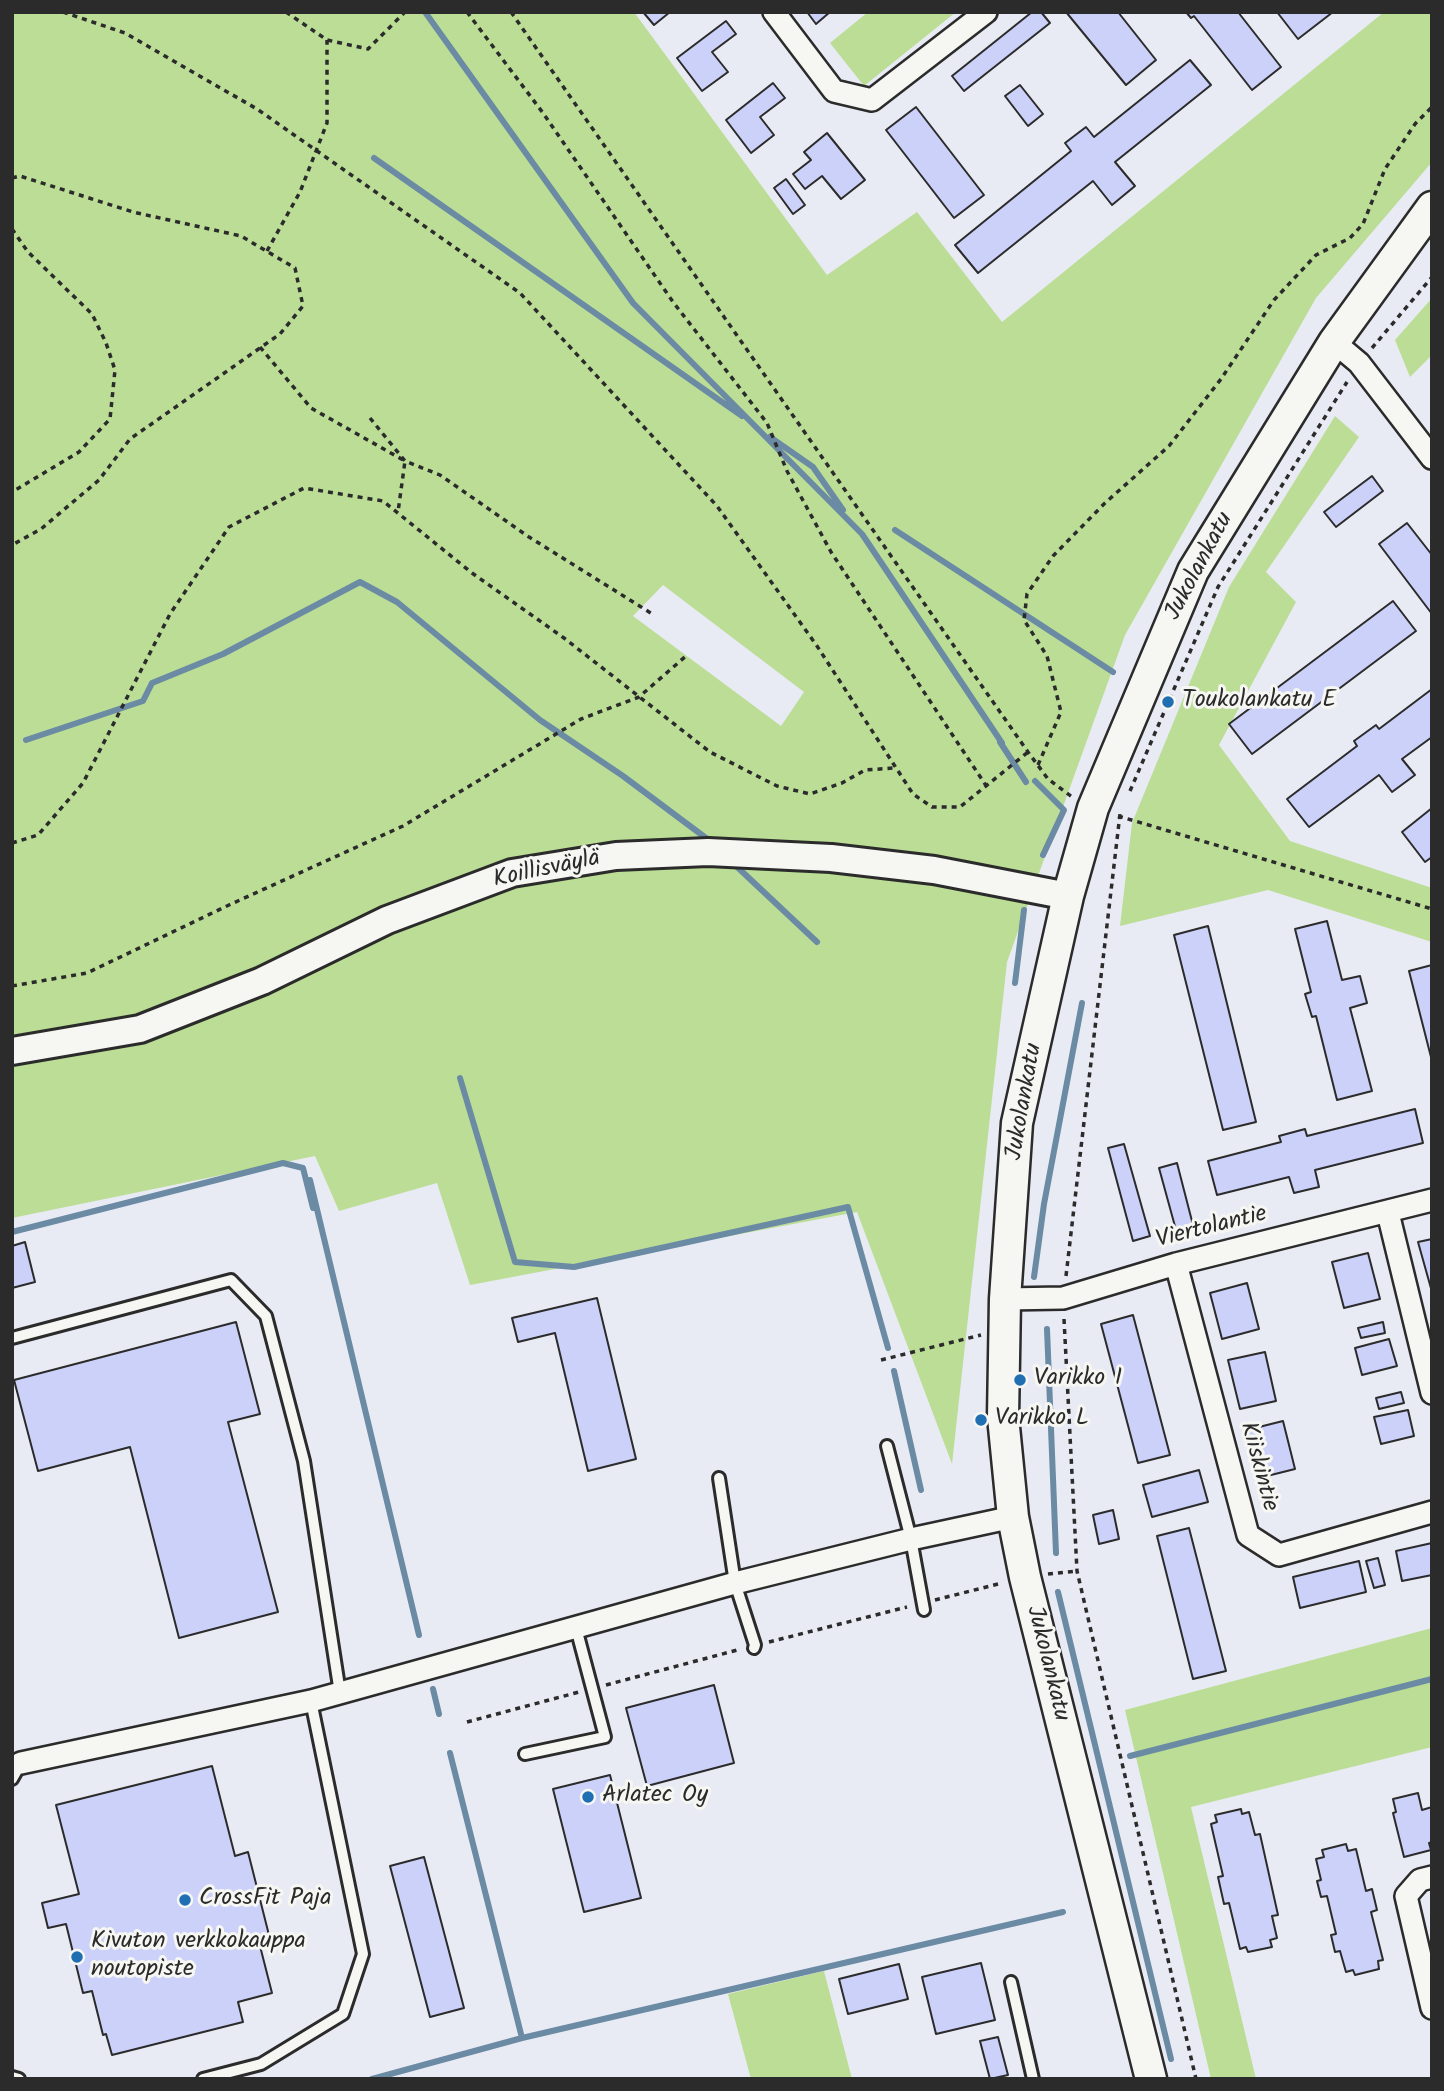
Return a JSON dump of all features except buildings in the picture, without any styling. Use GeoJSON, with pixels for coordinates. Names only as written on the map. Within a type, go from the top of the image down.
{"type":"FeatureCollection","features":[{"type":"Feature","properties":{"kind":"main road","name":"Jukolankatu"},"geometry":{"type":"LineString","coordinates":[[1151,2079],[1025,1577],[1013,1517],[1003,1417],[1005,1299],[1017,1123],[1068,896],[1106,812],[1193,571],[1334,342],[1432,207]]}},
{"type":"Feature","properties":{"kind":"street"},"geometry":{"type":"LineString","coordinates":[[774,12],[834,91],[872,100],[986,12]]}},
{"type":"Feature","properties":{"kind":"street"},"geometry":{"type":"LineString","coordinates":[[1334,342],[1359,363],[1432,458]]}},
{"type":"Feature","properties":{"kind":"street","name":"Koillisväylä"},"geometry":{"type":"LineString","coordinates":[[12,1051],[140,1029],[262,981],[387,920],[512,873],[616,856],[708,852],[831,858],[934,870],[1068,896]]}},
{"type":"Feature","properties":{"kind":"street","name":"Viertolantie"},"geometry":{"type":"LineString","coordinates":[[1005,1299],[1063,1298],[1176,1264],[1432,1200]]}},
{"type":"Feature","properties":{"kind":"street"},"geometry":{"type":"LineString","coordinates":[[1388,1213],[1432,1393]]}},
{"type":"Feature","properties":{"kind":"street","name":"Kiiskintie"},"geometry":{"type":"LineString","coordinates":[[1176,1264],[1248,1535],[1279,1555],[1432,1511]]}},
{"type":"Feature","properties":{"kind":"street"},"geometry":{"type":"LineString","coordinates":[[15,1767],[311,1701],[735,1583],[911,1539],[1013,1517]]}},
{"type":"Feature","properties":{"kind":"street"},"geometry":{"type":"LineString","coordinates":[[1432,1877],[1420,1880],[1406,1896],[1432,2008]]}},
{"type":"Feature","properties":{"kind":"lane"},"geometry":{"type":"LineString","coordinates":[[12,1338],[231,1280],[266,1316],[304,1461],[340,1693]]}},
{"type":"Feature","properties":{"kind":"lane"},"geometry":{"type":"LineString","coordinates":[[887,1446],[911,1539],[924,1610]]}},
{"type":"Feature","properties":{"kind":"lane"},"geometry":{"type":"LineString","coordinates":[[719,1478],[735,1583],[754,1648]]}},
{"type":"Feature","properties":{"kind":"lane"},"geometry":{"type":"LineString","coordinates":[[525,1754],[606,1737],[576,1628]]}},
{"type":"Feature","properties":{"kind":"lane"},"geometry":{"type":"LineString","coordinates":[[203,2079],[261,2064],[342,2014],[363,1954],[311,1701]]}},
{"type":"Feature","properties":{"kind":"lane"},"geometry":{"type":"LineString","coordinates":[[1011,1982],[1033,2079]]}},
{"type":"Feature","properties":{"kind":"lane"},"geometry":{"type":"LineString","coordinates":[[12,2077],[19,2079]]}},
{"type":"Feature","properties":{"kind":"path"},"geometry":{"type":"LineString","coordinates":[[63,12],[124,33],[257,108],[520,293],[717,506],[817,646],[913,794],[932,807],[960,807],[1028,752]]}},
{"type":"Feature","properties":{"kind":"path"},"geometry":{"type":"LineString","coordinates":[[286,12],[327,40],[368,49],[405,12]]}},
{"type":"Feature","properties":{"kind":"path"},"geometry":{"type":"LineString","coordinates":[[467,12],[543,113],[673,302],[767,423],[787,471],[831,552],[987,787]]}},
{"type":"Feature","properties":{"kind":"path"},"geometry":{"type":"LineString","coordinates":[[511,12],[1048,779],[1065,794],[1106,812],[1432,909]]}},
{"type":"Feature","properties":{"kind":"path"},"geometry":{"type":"LineString","coordinates":[[267,252],[300,192],[327,123],[327,40]]}},
{"type":"Feature","properties":{"kind":"path"},"geometry":{"type":"LineString","coordinates":[[1038,765],[1061,712],[1047,656],[1024,620],[1027,594],[1054,556],[1105,503],[1169,446],[1221,379],[1283,291],[1316,255],[1350,238],[1363,224],[1385,169],[1415,124],[1432,107]]}},
{"type":"Feature","properties":{"kind":"path"},"geometry":{"type":"LineString","coordinates":[[12,178],[20,176],[133,212],[241,236],[295,268],[303,306],[280,334],[130,439],[99,480],[41,529],[12,545]]}},
{"type":"Feature","properties":{"kind":"path"},"geometry":{"type":"LineString","coordinates":[[12,229],[28,252],[92,314],[115,370],[110,419],[79,452],[12,492]]}},
{"type":"Feature","properties":{"kind":"path"},"geometry":{"type":"LineString","coordinates":[[1130,791],[1217,587],[1359,363],[1432,277]]}},
{"type":"Feature","properties":{"kind":"path"},"geometry":{"type":"LineString","coordinates":[[260,347],[311,408],[405,461],[440,475],[528,537],[654,615]]}},
{"type":"Feature","properties":{"kind":"path"},"geometry":{"type":"LineString","coordinates":[[370,418],[405,461],[398,513]]}},
{"type":"Feature","properties":{"kind":"path"},"geometry":{"type":"LineString","coordinates":[[12,843],[38,835],[83,783],[170,614],[229,527],[304,488],[383,501],[472,573],[564,638],[710,752],[777,786],[810,794],[842,783],[865,770],[894,768]]}},
{"type":"Feature","properties":{"kind":"path"},"geometry":{"type":"LineString","coordinates":[[12,986],[87,973],[403,826],[581,719],[639,697],[686,656]]}},
{"type":"Feature","properties":{"kind":"path"},"geometry":{"type":"LineString","coordinates":[[1106,812],[1124,804]]}},
{"type":"Feature","properties":{"kind":"path"},"geometry":{"type":"LineString","coordinates":[[1106,812],[1063,1298],[1077,1571],[1196,2079]]}},
{"type":"Feature","properties":{"kind":"path"},"geometry":{"type":"LineString","coordinates":[[881,1360],[1005,1329]]}},
{"type":"Feature","properties":{"kind":"green space"},"geometry":{"type":"Polygon","coordinates":[[[12,12],[634,12],[827,275],[917,212],[1002,322],[1384,12],[1432,12],[1432,162],[1316,298],[1125,635],[1007,962],[952,1464],[857,1212],[470,1285],[437,1183],[339,1211],[315,1156],[12,1218],[12,12]],[[663,585],[633,616],[781,726],[804,692],[663,585]]]}},
{"type":"Feature","properties":{"kind":"green space"},"geometry":{"type":"Polygon","coordinates":[[[868,12],[956,12],[864,86],[830,43],[868,12]]]}},
{"type":"Feature","properties":{"kind":"green space"},"geometry":{"type":"Polygon","coordinates":[[[1432,298],[1432,355],[1410,377],[1395,340],[1432,298]]]}},
{"type":"Feature","properties":{"kind":"green space"},"geometry":{"type":"Polygon","coordinates":[[[1335,416],[1359,437],[1266,572],[1296,602],[1219,745],[1290,841],[1432,888],[1432,942],[1268,890],[1120,926],[1132,823],[1229,587],[1335,416]]]}},
{"type":"Feature","properties":{"kind":"green space"},"geometry":{"type":"Polygon","coordinates":[[[1432,1628],[1432,1747],[1191,1807],[1256,2079],[1211,2079],[1125,1710],[1432,1628]]]}},
{"type":"Feature","properties":{"kind":"green space"},"geometry":{"type":"Polygon","coordinates":[[[824,1971],[852,2079],[751,2079],[728,1994],[824,1971]]]}},
{"type":"Feature","properties":{"kind":"waterway"},"geometry":{"type":"LineString","coordinates":[[425,12],[633,303],[862,534],[1002,743]]}},
{"type":"Feature","properties":{"kind":"waterway"},"geometry":{"type":"LineString","coordinates":[[374,158],[742,416]]}},
{"type":"Feature","properties":{"kind":"waterway"},"geometry":{"type":"LineString","coordinates":[[770,437],[813,467],[843,510]]}},
{"type":"Feature","properties":{"kind":"waterway"},"geometry":{"type":"LineString","coordinates":[[895,530],[1113,672]]}},
{"type":"Feature","properties":{"kind":"waterway"},"geometry":{"type":"LineString","coordinates":[[26,740],[143,701],[152,683],[223,654],[360,582],[397,602],[540,720],[623,776],[710,841]]}},
{"type":"Feature","properties":{"kind":"waterway"},"geometry":{"type":"LineString","coordinates":[[1000,742],[1026,782]]}},
{"type":"Feature","properties":{"kind":"waterway"},"geometry":{"type":"LineString","coordinates":[[1035,781],[1064,810],[1043,855]]}},
{"type":"Feature","properties":{"kind":"waterway"},"geometry":{"type":"LineString","coordinates":[[734,864],[817,942]]}},
{"type":"Feature","properties":{"kind":"waterway"},"geometry":{"type":"LineString","coordinates":[[1015,983],[1024,910]]}},
{"type":"Feature","properties":{"kind":"waterway"},"geometry":{"type":"LineString","coordinates":[[1034,1277],[1044,1204],[1082,1003]]}},
{"type":"Feature","properties":{"kind":"waterway"},"geometry":{"type":"LineString","coordinates":[[460,1078],[515,1262],[574,1267],[848,1207],[888,1348]]}},
{"type":"Feature","properties":{"kind":"waterway"},"geometry":{"type":"LineString","coordinates":[[12,1232],[283,1163],[303,1168],[313,1208]]}},
{"type":"Feature","properties":{"kind":"waterway"},"geometry":{"type":"LineString","coordinates":[[310,1180],[419,1635]]}},
{"type":"Feature","properties":{"kind":"waterway"},"geometry":{"type":"LineString","coordinates":[[1047,1329],[1056,1553]]}},
{"type":"Feature","properties":{"kind":"waterway"},"geometry":{"type":"LineString","coordinates":[[894,1371],[921,1490]]}},
{"type":"Feature","properties":{"kind":"waterway"},"geometry":{"type":"LineString","coordinates":[[1058,1592],[1171,2059]]}},
{"type":"Feature","properties":{"kind":"waterway"},"geometry":{"type":"LineString","coordinates":[[1130,1756],[1432,1679]]}},
{"type":"Feature","properties":{"kind":"waterway"},"geometry":{"type":"LineString","coordinates":[[433,1689],[439,1714]]}},
{"type":"Feature","properties":{"kind":"waterway"},"geometry":{"type":"LineString","coordinates":[[450,1753],[522,2038]]}},
{"type":"Feature","properties":{"kind":"waterway"},"geometry":{"type":"LineString","coordinates":[[372,2079],[522,2038],[1063,1912]]}},
{"type":"Feature","properties":{"kind":"place","name":"Toukolankatu E"},"geometry":{"type":"Point","coordinates":[1168,702]}},
{"type":"Feature","properties":{"kind":"place","name":"Varikko I"},"geometry":{"type":"Point","coordinates":[1020,1380]}},
{"type":"Feature","properties":{"kind":"place","name":"Varikko L"},"geometry":{"type":"Point","coordinates":[981,1420]}},
{"type":"Feature","properties":{"kind":"place","name":"Arlatec Oy"},"geometry":{"type":"Point","coordinates":[588,1797]}},
{"type":"Feature","properties":{"kind":"place","name":"CrossFit Paja"},"geometry":{"type":"Point","coordinates":[185,1900]}},
{"type":"Feature","properties":{"kind":"place","name":"Kivuton verkkokauppa noutopiste"},"geometry":{"type":"Point","coordinates":[77,1957]}}]}
